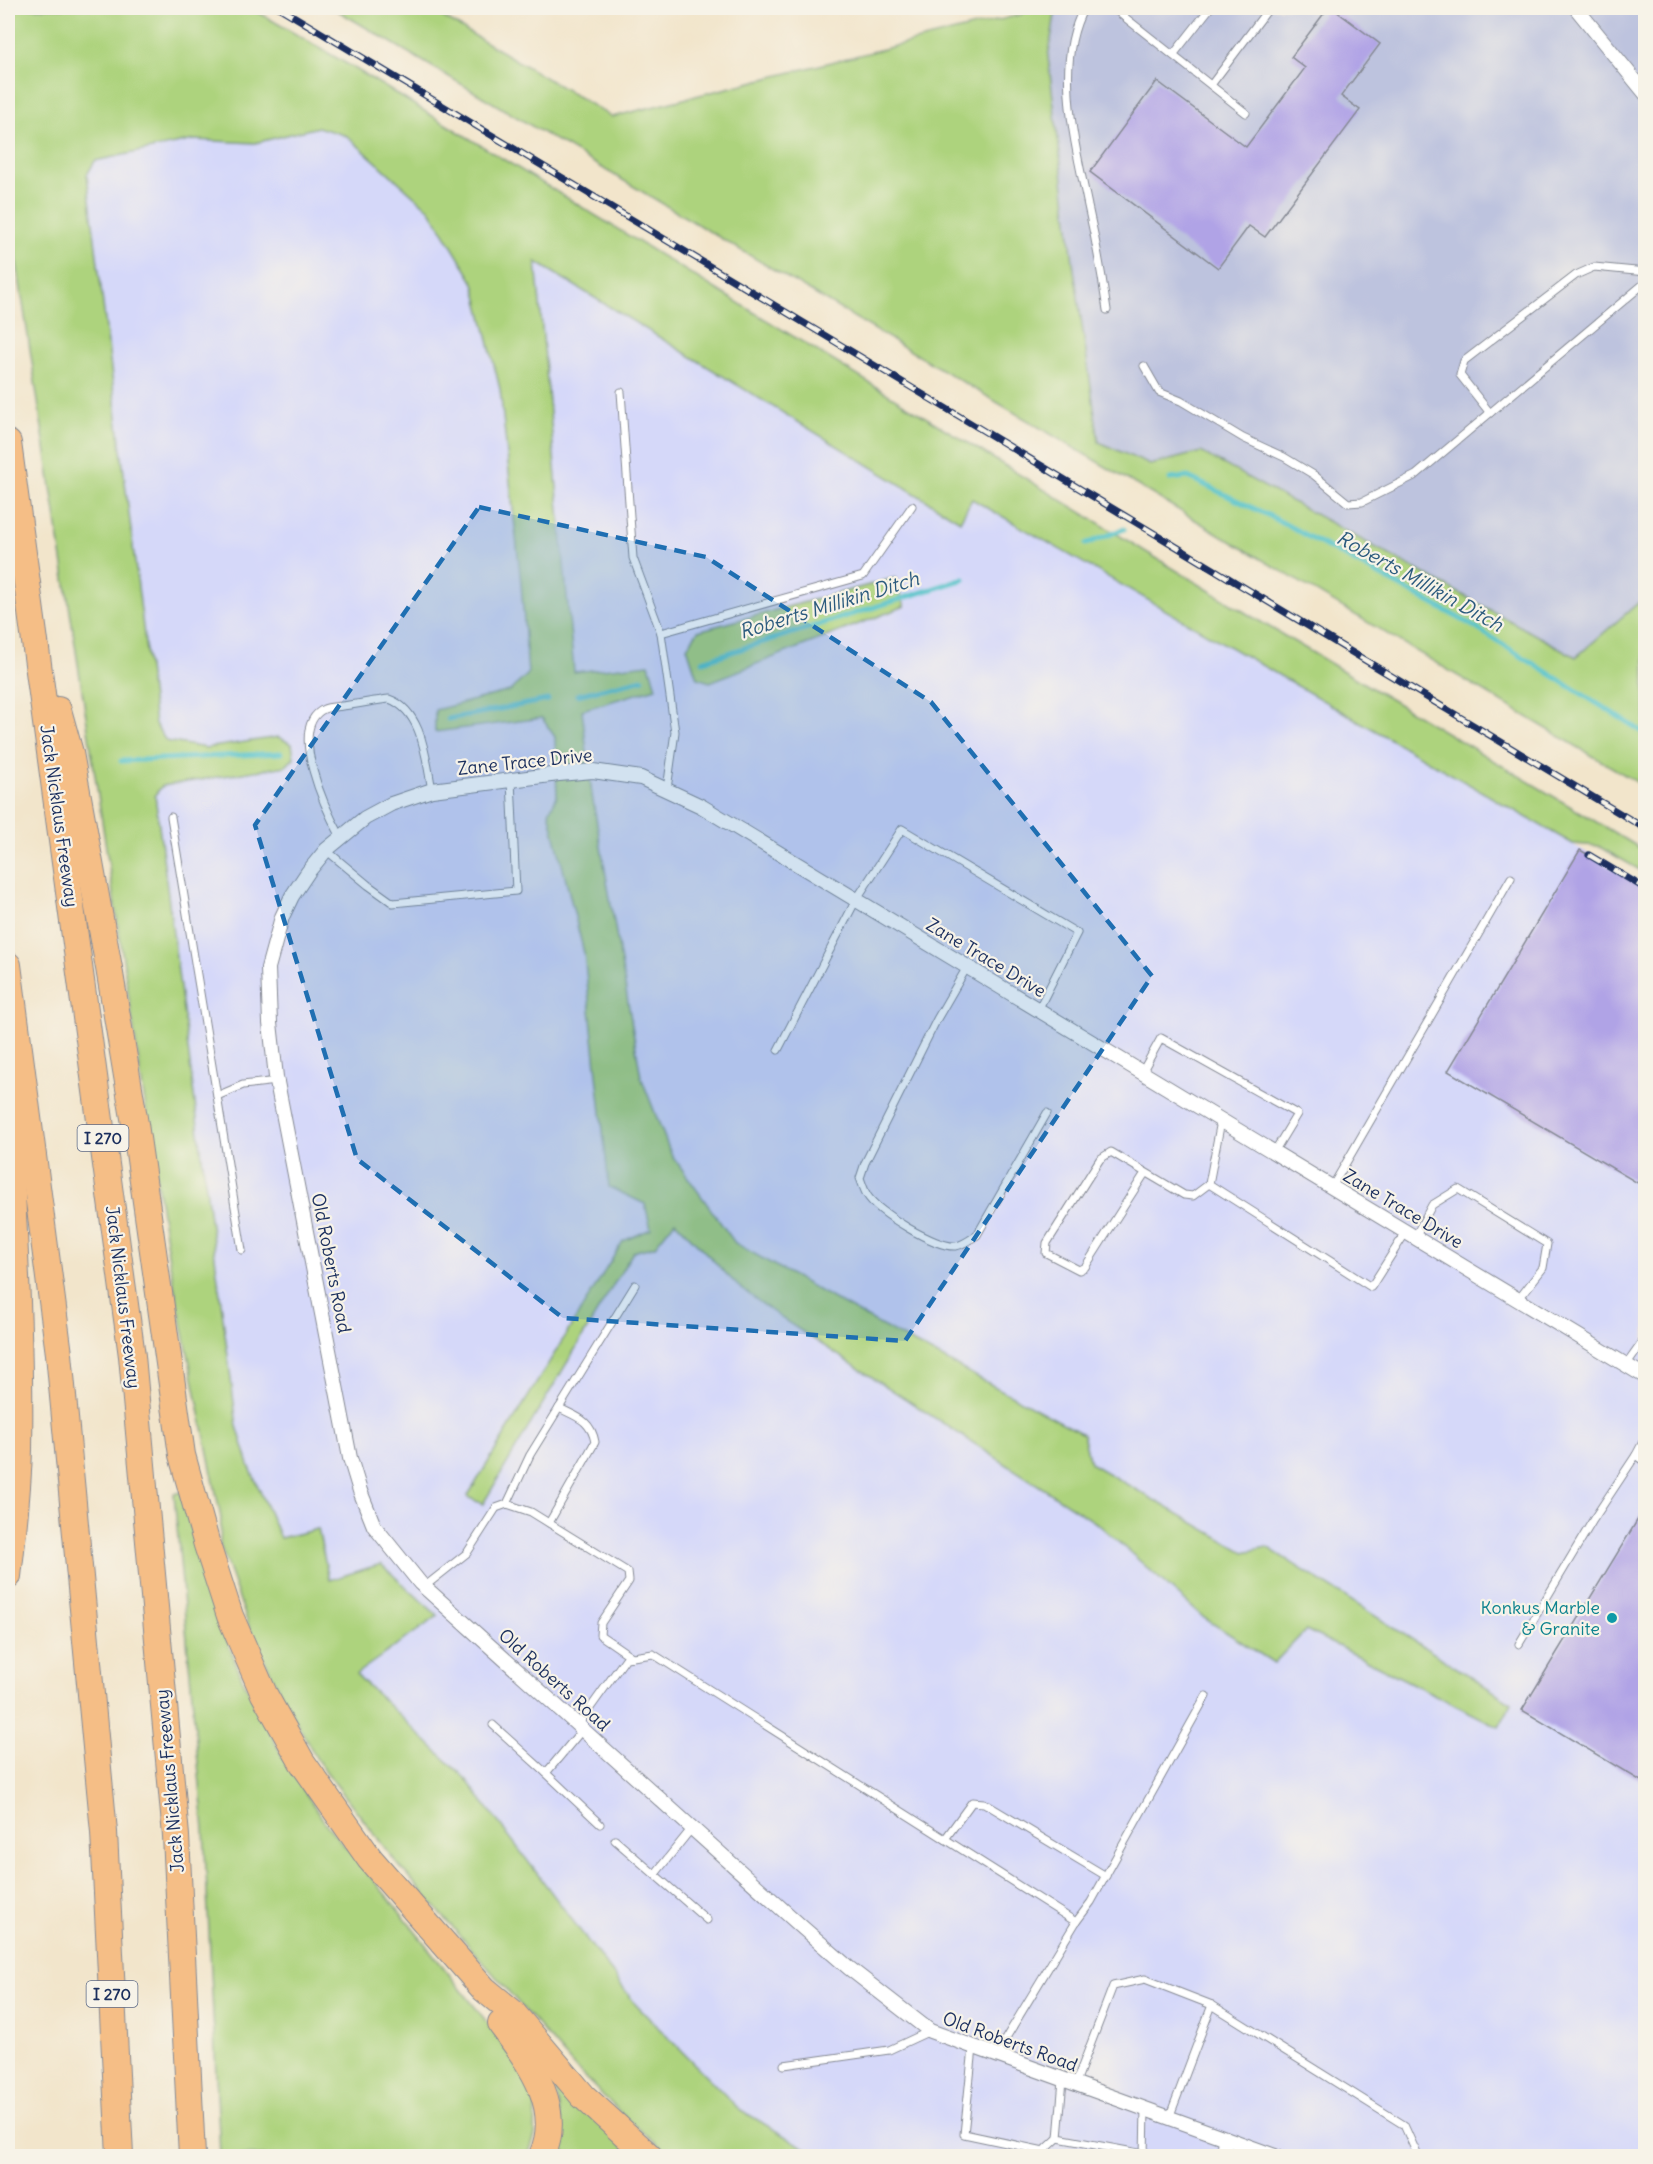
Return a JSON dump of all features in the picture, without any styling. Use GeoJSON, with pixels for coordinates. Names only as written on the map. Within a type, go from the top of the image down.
{"type":"FeatureCollection","features":[{"type":"Feature","properties":{"kind":"highway","name":"Jack Nicklaus Freeway"},"geometry":{"type":"LineString","coordinates":[[8,443],[132,1356],[176,1836],[192,2157]]}},
{"type":"Feature","properties":{"kind":"highway"},"geometry":{"type":"LineString","coordinates":[[31,608],[70,753],[110,968],[139,1147],[182,1455],[230,1616],[264,1695],[302,1762],[370,1859],[484,1989],[512,2012],[583,2096],[649,2157]]}},
{"type":"Feature","properties":{"kind":"highway","name":"I 270"},"geometry":{"type":"LineString","coordinates":[[8,965],[60,1366],[104,1832],[120,2157]]}},
{"type":"Feature","properties":{"kind":"highway"},"geometry":{"type":"LineString","coordinates":[[8,1111],[18,1357],[19,1449],[8,1576]]}},
{"type":"Feature","properties":{"kind":"highway"},"geometry":{"type":"LineString","coordinates":[[484,1989],[500,2022],[543,2088],[549,2125],[547,2143],[542,2157]]}},
{"type":"Feature","properties":{"kind":"street"},"geometry":{"type":"LineString","coordinates":[[1576,8],[1646,94]]}},
{"type":"Feature","properties":{"kind":"street","name":"Zane Trace Drive"},"geometry":{"type":"LineString","coordinates":[[292,896],[326,850],[365,818],[391,804],[432,790],[593,771],[641,778],[701,806],[1646,1377]]}},
{"type":"Feature","properties":{"kind":"street","name":"Old Roberts Road"},"geometry":{"type":"LineString","coordinates":[[292,896],[282,917],[268,968],[270,1023],[277,1081],[350,1458],[374,1526],[424,1587],[849,1968],[930,2031],[1275,2157]]}},
{"type":"Feature","properties":{"kind":"street"},"geometry":{"type":"LineString","coordinates":[[1223,2157],[1225,2138]]}},
{"type":"Feature","properties":{"kind":"lane"},"geometry":{"type":"LineString","coordinates":[[1084,8],[1077,21],[1069,66],[1070,120],[1102,272],[1107,310]]}},
{"type":"Feature","properties":{"kind":"lane"},"geometry":{"type":"LineString","coordinates":[[1113,8],[1246,113]]}},
{"type":"Feature","properties":{"kind":"lane"},"geometry":{"type":"LineString","coordinates":[[1173,55],[1210,8]]}},
{"type":"Feature","properties":{"kind":"lane"},"geometry":{"type":"LineString","coordinates":[[1211,85],[1269,8]]}},
{"type":"Feature","properties":{"kind":"lane"},"geometry":{"type":"LineString","coordinates":[[1490,413],[1460,375],[1464,361],[1576,275],[1594,267],[1646,272]]}},
{"type":"Feature","properties":{"kind":"lane"},"geometry":{"type":"LineString","coordinates":[[1144,366],[1159,392],[1181,401],[1243,438],[1284,457],[1314,475],[1348,503],[1362,502],[1416,475],[1646,282]]}},
{"type":"Feature","properties":{"kind":"lane"},"geometry":{"type":"LineString","coordinates":[[621,392],[633,558],[661,633],[675,732],[667,789]]}},
{"type":"Feature","properties":{"kind":"lane"},"geometry":{"type":"LineString","coordinates":[[661,633],[863,576],[912,506]]}},
{"type":"Feature","properties":{"kind":"lane"},"geometry":{"type":"LineString","coordinates":[[340,837],[323,804],[315,778],[307,733],[312,720],[324,709],[389,699],[395,701],[413,720],[422,741],[432,790]]}},
{"type":"Feature","properties":{"kind":"lane"},"geometry":{"type":"LineString","coordinates":[[326,850],[393,903],[516,891],[511,780]]}},
{"type":"Feature","properties":{"kind":"lane"},"geometry":{"type":"LineString","coordinates":[[171,817],[242,1250]]}},
{"type":"Feature","properties":{"kind":"lane"},"geometry":{"type":"LineString","coordinates":[[778,1050],[856,900],[902,829],[1077,933],[1038,1010]]}},
{"type":"Feature","properties":{"kind":"lane"},"geometry":{"type":"LineString","coordinates":[[1332,1187],[1511,878]]}},
{"type":"Feature","properties":{"kind":"lane"},"geometry":{"type":"LineString","coordinates":[[967,967],[937,1019],[865,1163],[860,1178],[867,1196],[881,1210],[904,1225],[942,1245],[959,1246],[977,1235],[1047,1113]]}},
{"type":"Feature","properties":{"kind":"lane"},"geometry":{"type":"LineString","coordinates":[[1142,1072],[1161,1038],[1297,1114],[1274,1152]]}},
{"type":"Feature","properties":{"kind":"lane"},"geometry":{"type":"LineString","coordinates":[[217,1096],[243,1085],[277,1081]]}},
{"type":"Feature","properties":{"kind":"lane"},"geometry":{"type":"LineString","coordinates":[[1145,1173],[1085,1267],[1079,1270],[1046,1253],[1047,1243],[1100,1159],[1111,1152],[1184,1195],[1193,1196],[1209,1184],[1221,1121]]}},
{"type":"Feature","properties":{"kind":"lane"},"geometry":{"type":"LineString","coordinates":[[1209,1184],[1371,1287],[1432,1204],[1458,1189],[1548,1244],[1543,1268],[1518,1300]]}},
{"type":"Feature","properties":{"kind":"lane"},"geometry":{"type":"LineString","coordinates":[[424,1587],[466,1553],[496,1508],[507,1503],[530,1455],[635,1285]]}},
{"type":"Feature","properties":{"kind":"lane"},"geometry":{"type":"LineString","coordinates":[[1626,1365],[1646,1337]]}},
{"type":"Feature","properties":{"kind":"lane"},"geometry":{"type":"LineString","coordinates":[[549,1523],[595,1442],[593,1430],[586,1422],[559,1408]]}},
{"type":"Feature","properties":{"kind":"lane"},"geometry":{"type":"LineString","coordinates":[[1519,1644],[1646,1436]]}},
{"type":"Feature","properties":{"kind":"lane"},"geometry":{"type":"LineString","coordinates":[[1636,1455],[1646,1462]]}},
{"type":"Feature","properties":{"kind":"lane"},"geometry":{"type":"LineString","coordinates":[[507,1503],[531,1512],[628,1572],[629,1581],[601,1623],[600,1635],[632,1658]]}},
{"type":"Feature","properties":{"kind":"lane"},"geometry":{"type":"LineString","coordinates":[[546,1773],[626,1658],[654,1654],[1076,1923]]}},
{"type":"Feature","properties":{"kind":"lane"},"geometry":{"type":"LineString","coordinates":[[995,2056],[1091,1902],[1206,1696]]}},
{"type":"Feature","properties":{"kind":"lane"},"geometry":{"type":"LineString","coordinates":[[493,1725],[600,1824]]}},
{"type":"Feature","properties":{"kind":"lane"},"geometry":{"type":"LineString","coordinates":[[945,1839],[972,1802],[984,1803],[1106,1876]]}},
{"type":"Feature","properties":{"kind":"lane"},"geometry":{"type":"LineString","coordinates":[[655,1874],[692,1828]]}},
{"type":"Feature","properties":{"kind":"lane"},"geometry":{"type":"LineString","coordinates":[[615,1840],[707,1920]]}},
{"type":"Feature","properties":{"kind":"lane"},"geometry":{"type":"LineString","coordinates":[[973,2048],[964,2134],[1043,2154],[1058,2138],[1069,2083],[1113,1986],[1145,1979],[1212,2005],[1404,2125],[1418,2157]]}},
{"type":"Feature","properties":{"kind":"lane"},"geometry":{"type":"LineString","coordinates":[[1169,2118],[1212,2005]]}},
{"type":"Feature","properties":{"kind":"lane"},"geometry":{"type":"LineString","coordinates":[[784,2065],[889,2050],[930,2031]]}},
{"type":"Feature","properties":{"kind":"lane"},"geometry":{"type":"LineString","coordinates":[[1058,2138],[1144,2155],[1145,2109]]}},
{"type":"Feature","properties":{"kind":"highlighted area"},"geometry":{"type":"Polygon","coordinates":[[[479,507],[706,557],[931,702],[1152,976],[905,1341],[563,1318],[357,1159],[255,825],[479,507]]]}},
{"type":"Feature","properties":{"kind":"shaded area"},"geometry":{"type":"Polygon","coordinates":[[[1056,8],[1645,8],[1645,597],[1576,658],[1201,452],[1150,465],[1099,442],[1074,270],[1048,57],[1056,8]]]}},
{"type":"Feature","properties":{"kind":"shaded area"},"geometry":{"type":"Polygon","coordinates":[[[318,127],[347,136],[430,210],[474,283],[500,389],[521,583],[528,674],[510,691],[435,710],[435,732],[542,718],[555,737],[557,796],[549,812],[651,1229],[623,1241],[483,1504],[633,1252],[655,1246],[675,1221],[738,1286],[781,1318],[1098,1524],[1204,1618],[1274,1663],[1305,1630],[1498,1727],[1512,1704],[1090,1463],[1083,1434],[869,1319],[735,1243],[671,1154],[641,1077],[592,795],[582,709],[656,688],[649,664],[574,673],[535,261],[959,520],[972,499],[1645,886],[1645,2156],[819,2156],[739,2109],[637,2006],[466,1779],[355,1674],[329,1580],[318,1529],[280,1538],[249,1465],[237,1426],[155,795],[161,786],[286,766],[278,737],[206,748],[166,741],[155,724],[87,174],[95,161],[194,139],[255,143],[318,127]]]}},
{"type":"Feature","properties":{"kind":"green space"},"geometry":{"type":"Polygon","coordinates":[[[8,8],[251,8],[354,68],[1256,619],[1645,851],[1645,873],[1598,846],[1573,844],[972,499],[960,521],[536,262],[574,672],[649,664],[656,688],[582,710],[592,795],[641,1077],[671,1154],[735,1243],[869,1319],[1083,1434],[1090,1463],[1244,1552],[1267,1547],[1512,1703],[1499,1727],[1306,1630],[1274,1663],[1204,1618],[1098,1524],[781,1318],[738,1286],[675,1221],[655,1246],[633,1252],[483,1504],[467,1497],[623,1241],[651,1229],[645,1204],[609,1187],[584,953],[549,812],[557,796],[555,737],[542,718],[435,732],[435,710],[510,691],[528,674],[521,583],[500,389],[474,283],[430,210],[347,136],[318,127],[255,143],[194,140],[95,161],[87,175],[155,724],[166,741],[206,748],[278,737],[292,744],[294,758],[286,766],[162,786],[155,795],[237,1426],[249,1465],[280,1538],[318,1529],[329,1580],[381,1564],[438,1616],[356,1674],[466,1779],[637,2006],[739,2109],[819,2156],[673,2156],[628,2120],[576,2069],[395,1861],[318,1761],[278,1688],[250,1629],[220,1545],[221,1518],[168,1254],[8,205],[8,8]]]}},
{"type":"Feature","properties":{"kind":"green space"},"geometry":{"type":"Polygon","coordinates":[[[333,8],[428,8],[612,117],[1023,14],[1022,8],[1056,8],[1048,57],[1074,270],[1099,442],[1150,465],[1201,452],[1576,657],[1645,597],[1645,787],[333,8]]]}},
{"type":"Feature","properties":{"kind":"green space"},"geometry":{"type":"Polygon","coordinates":[[[895,578],[905,606],[710,682],[697,678],[687,647],[698,631],[895,578]]]}},
{"type":"Feature","properties":{"kind":"green space"},"geometry":{"type":"Polygon","coordinates":[[[181,1492],[208,1593],[242,1678],[287,1765],[326,1824],[391,1901],[483,2017],[523,2072],[536,2103],[535,2135],[528,2156],[220,2156],[204,1830],[174,1494],[181,1492]]]}},
{"type":"Feature","properties":{"kind":"green space"},"geometry":{"type":"Polygon","coordinates":[[[553,2080],[634,2156],[556,2156],[560,2137],[560,2118],[553,2080]]]}},
{"type":"Feature","properties":{"kind":"building"},"geometry":{"type":"Polygon","coordinates":[[[1328,8],[1332,8],[1380,44],[1341,96],[1360,110],[1265,237],[1249,226],[1218,268],[1090,172],[1157,81],[1246,147],[1305,68],[1291,57],[1328,8]]]}},
{"type":"Feature","properties":{"kind":"building"},"geometry":{"type":"Polygon","coordinates":[[[1580,850],[1646,889],[1646,1188],[1448,1071],[1580,850]]]}},
{"type":"Feature","properties":{"kind":"building","name":"Konkus Marble & Granite"},"geometry":{"type":"Polygon","coordinates":[[[1646,1506],[1646,1784],[1522,1710],[1646,1506]]]}},
{"type":"Feature","properties":{"kind":"waterway","name":"Roberts Millikin Ditch"},"geometry":{"type":"LineString","coordinates":[[1170,479],[1188,477],[1272,517],[1468,623],[1646,734]]}},
{"type":"Feature","properties":{"kind":"waterway","name":"Roberts Millikin Ditch"},"geometry":{"type":"LineString","coordinates":[[1086,544],[1124,529]]}},
{"type":"Feature","properties":{"kind":"waterway","name":"Roberts Millikin Ditch"},"geometry":{"type":"LineString","coordinates":[[703,661],[964,579]]}},
{"type":"Feature","properties":{"kind":"waterway","name":"Roberts Millikin Ditch"},"geometry":{"type":"LineString","coordinates":[[577,695],[643,679]]}},
{"type":"Feature","properties":{"kind":"waterway","name":"Roberts Millikin Ditch"},"geometry":{"type":"LineString","coordinates":[[448,719],[548,700]]}},
{"type":"Feature","properties":{"kind":"waterway","name":"Roberts Millikin Ditch"},"geometry":{"type":"LineString","coordinates":[[121,761],[281,753]]}},
{"type":"Feature","properties":{"kind":"railway"},"geometry":{"type":"LineString","coordinates":[[280,8],[1646,829]]}},
{"type":"Feature","properties":{"kind":"railway"},"geometry":{"type":"LineString","coordinates":[[1589,855],[1646,889]]}},
{"type":"Feature","properties":{"kind":"place","name":"Konkus Marble & Granite"},"geometry":{"type":"Point","coordinates":[1612,1618]}}]}
